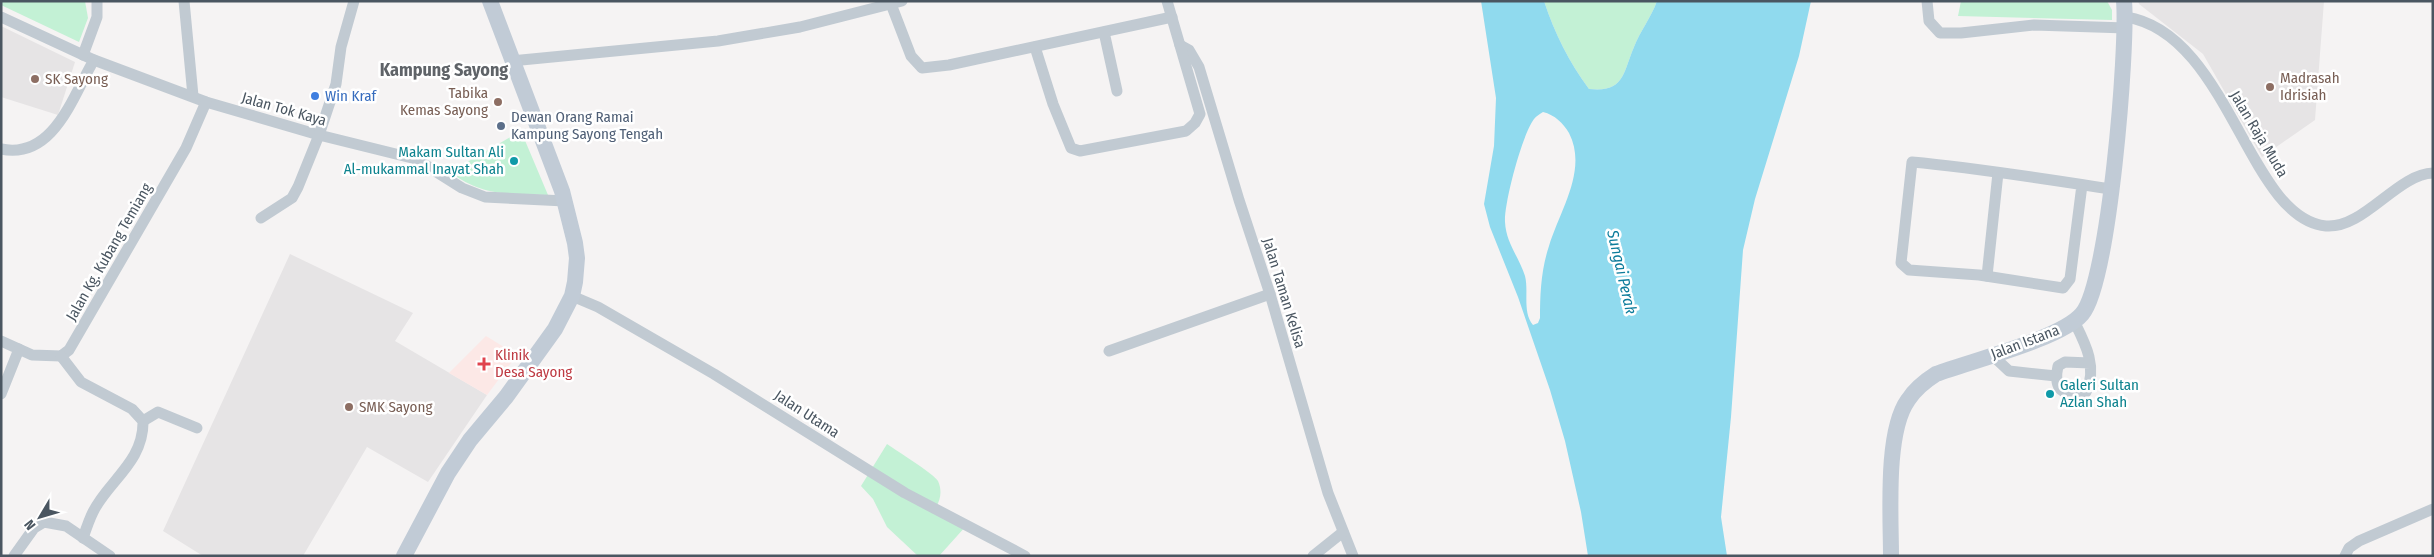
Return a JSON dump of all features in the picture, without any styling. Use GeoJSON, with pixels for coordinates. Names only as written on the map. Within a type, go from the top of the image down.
{"type":"FeatureCollection","features":[{"type":"Feature","properties":{"kind":"street"},"geometry":{"type":"LineString","coordinates":[[1,149],[25,148],[45,139],[66,111],[89,57],[97,17],[97,1]]}},
{"type":"Feature","properties":{"kind":"street"},"geometry":{"type":"LineString","coordinates":[[184,1],[193,96]]}},
{"type":"Feature","properties":{"kind":"street"},"geometry":{"type":"LineString","coordinates":[[261,218],[292,198],[319,135],[336,84],[341,47],[354,1]]}},
{"type":"Feature","properties":{"kind":"street"},"geometry":{"type":"LineString","coordinates":[[404,556],[454,465],[470,440],[506,397],[555,329],[572,296],[577,258],[565,201],[490,1]]}},
{"type":"Feature","properties":{"kind":"street"},"geometry":{"type":"LineString","coordinates":[[1034,47],[1071,148],[1080,151],[1186,131],[1196,123],[1200,114],[1167,1]]}},
{"type":"Feature","properties":{"kind":"street","name":"Jalan Raja Muda"},"geometry":{"type":"LineString","coordinates":[[1927,1],[1929,21],[1940,33],[1961,33],[2125,15],[2153,24],[2187,52],[2204,71],[2268,182],[2303,217],[2325,226],[2348,222],[2416,177],[2433,173]]}},
{"type":"Feature","properties":{"kind":"street"},"geometry":{"type":"LineString","coordinates":[[511,60],[718,41],[800,27],[879,4],[897,2],[912,56],[922,68],[949,66],[1172,17]]}},
{"type":"Feature","properties":{"kind":"street","name":"Jalan Istana"},"geometry":{"type":"LineString","coordinates":[[1890,556],[1895,434],[1907,400],[1925,381],[1936,374],[2054,333],[2082,315],[2090,301],[2101,256],[2111,189],[2121,98],[2125,15]]}},
{"type":"Feature","properties":{"kind":"street","name":"Jalan Tok Kaya"},"geometry":{"type":"LineString","coordinates":[[1,17],[89,57],[206,102],[319,135],[416,159],[462,188],[485,197],[565,201]]}},
{"type":"Feature","properties":{"kind":"street"},"geometry":{"type":"LineString","coordinates":[[1104,32],[1117,91]]}},
{"type":"Feature","properties":{"kind":"street","name":"Jalan Taman Kelisa"},"geometry":{"type":"LineString","coordinates":[[1180,45],[1189,50],[1199,67],[1239,200],[1270,294],[1328,493],[1353,556]]}},
{"type":"Feature","properties":{"kind":"street","name":"Jalan Kg. Kubang Temiang"},"geometry":{"type":"LineString","coordinates":[[62,356],[69,350],[140,231],[186,148],[206,102]]}},
{"type":"Feature","properties":{"kind":"street"},"geometry":{"type":"LineString","coordinates":[[2082,185],[2070,279],[2063,288],[1987,276],[1910,270],[1901,263],[1912,162],[1998,173],[2111,189]]}},
{"type":"Feature","properties":{"kind":"street"},"geometry":{"type":"LineString","coordinates":[[1987,276],[1998,173]]}},
{"type":"Feature","properties":{"kind":"street"},"geometry":{"type":"LineString","coordinates":[[1109,351],[1270,294]]}},
{"type":"Feature","properties":{"kind":"street","name":"Jalan Utama"},"geometry":{"type":"LineString","coordinates":[[572,296],[598,307],[706,369],[905,493],[1025,556]]}},
{"type":"Feature","properties":{"kind":"street"},"geometry":{"type":"LineString","coordinates":[[2074,321],[2089,352],[2090,363],[2089,385],[2086,392],[2078,393],[2064,392],[2058,387],[2056,376],[2058,366],[2065,362],[2090,363]]}},
{"type":"Feature","properties":{"kind":"street"},"geometry":{"type":"LineString","coordinates":[[1,341],[32,355],[62,356],[81,382],[132,409],[143,420],[143,432],[137,448],[123,473],[93,511],[84,538]]}},
{"type":"Feature","properties":{"kind":"street"},"geometry":{"type":"LineString","coordinates":[[1,394],[19,348]]}},
{"type":"Feature","properties":{"kind":"street"},"geometry":{"type":"LineString","coordinates":[[1992,354],[2009,371],[2056,376]]}},
{"type":"Feature","properties":{"kind":"street"},"geometry":{"type":"LineString","coordinates":[[143,420],[158,412],[197,428]]}},
{"type":"Feature","properties":{"kind":"street"},"geometry":{"type":"LineString","coordinates":[[2345,556],[2349,548],[2359,542],[2433,509]]}},
{"type":"Feature","properties":{"kind":"street"},"geometry":{"type":"LineString","coordinates":[[14,556],[34,528],[44,522],[66,526],[110,556]]}},
{"type":"Feature","properties":{"kind":"street"},"geometry":{"type":"LineString","coordinates":[[1313,556],[1343,532]]}},
{"type":"Feature","properties":{"kind":"shaded area","name":"Madrasah Idrisiah"},"geometry":{"type":"Polygon","coordinates":[[[2138,1],[2324,1],[2315,120],[2262,157],[2203,54],[2139,4],[2138,1]]]}},
{"type":"Feature","properties":{"kind":"shaded area","name":"SK Sayong"},"geometry":{"type":"Polygon","coordinates":[[[1,26],[75,62],[58,115],[1,97],[1,26]]]}},
{"type":"Feature","properties":{"kind":"shaded area","name":"SMK Sayong"},"geometry":{"type":"Polygon","coordinates":[[[290,254],[413,313],[395,341],[487,395],[428,482],[367,447],[303,556],[203,556],[163,531],[290,254]]]}},
{"type":"Feature","properties":{"kind":"shaded area","name":"Klinik Desa Sayong"},"geometry":{"type":"Polygon","coordinates":[[[486,336],[517,355],[487,395],[449,373],[486,336]]]}},
{"type":"Feature","properties":{"kind":"green space"},"geometry":{"type":"Polygon","coordinates":[[[1,1],[85,1],[88,18],[79,42],[1,5],[1,1]]]}},
{"type":"Feature","properties":{"kind":"green space"},"geometry":{"type":"Polygon","coordinates":[[[1544,1],[1657,1],[1636,41],[1621,79],[1610,88],[1589,89],[1569,58],[1544,1]]]}},
{"type":"Feature","properties":{"kind":"green space"},"geometry":{"type":"Polygon","coordinates":[[[1961,1],[2107,1],[2112,10],[2112,20],[1958,16],[1961,1]]]}},
{"type":"Feature","properties":{"kind":"green space"},"geometry":{"type":"Polygon","coordinates":[[[521,131],[548,195],[485,190],[462,180],[450,172],[521,131]]]}},
{"type":"Feature","properties":{"kind":"green space"},"geometry":{"type":"Polygon","coordinates":[[[887,444],[923,468],[938,481],[940,498],[936,507],[966,526],[939,556],[918,556],[887,527],[873,499],[861,486],[887,444]]]}},
{"type":"Feature","properties":{"kind":"water","name":"Sungai Perak"},"geometry":{"type":"Polygon","coordinates":[[[1481,1],[1544,1],[1558,36],[1575,68],[1589,89],[1601,89],[1610,88],[1621,79],[1636,41],[1657,1],[1811,1],[1799,56],[1755,199],[1743,250],[1731,417],[1721,517],[1727,556],[1588,556],[1581,512],[1565,441],[1550,390],[1518,297],[1490,227],[1484,204],[1494,146],[1496,98],[1481,1]],[[1543,112],[1534,119],[1524,139],[1505,213],[1508,237],[1525,276],[1527,308],[1533,325],[1538,323],[1540,318],[1544,264],[1570,190],[1574,176],[1575,161],[1574,147],[1569,133],[1558,120],[1543,112]]]}},
{"type":"Feature","properties":{"kind":"place","name":"SK Sayong"},"geometry":{"type":"Point","coordinates":[35,79]}},
{"type":"Feature","properties":{"kind":"place","name":"Madrasah Idrisiah"},"geometry":{"type":"Point","coordinates":[2270,87]}},
{"type":"Feature","properties":{"kind":"place","name":"Win Kraf"},"geometry":{"type":"Point","coordinates":[315,96]}},
{"type":"Feature","properties":{"kind":"place","name":"Tabika Kemas Sayong"},"geometry":{"type":"Point","coordinates":[498,102]}},
{"type":"Feature","properties":{"kind":"place","name":"Dewan Orang Ramai Kampung Sayong Tengah"},"geometry":{"type":"Point","coordinates":[501,126]}},
{"type":"Feature","properties":{"kind":"place","name":"Makam Sultan Ali Al-mukammal Inayat Shah"},"geometry":{"type":"Point","coordinates":[514,161]}},
{"type":"Feature","properties":{"kind":"place","name":"Klinik Desa Sayong"},"geometry":{"type":"Point","coordinates":[484,364]}},
{"type":"Feature","properties":{"kind":"place","name":"Galeri Sultan Azlan Shah"},"geometry":{"type":"Point","coordinates":[2050,394]}},
{"type":"Feature","properties":{"kind":"place","name":"SMK Sayong"},"geometry":{"type":"Point","coordinates":[349,407]}},
{"type":"Feature","properties":{"kind":"district","name":"Kampung Sayong"},"geometry":{"type":"Point","coordinates":[444,70]}}]}
